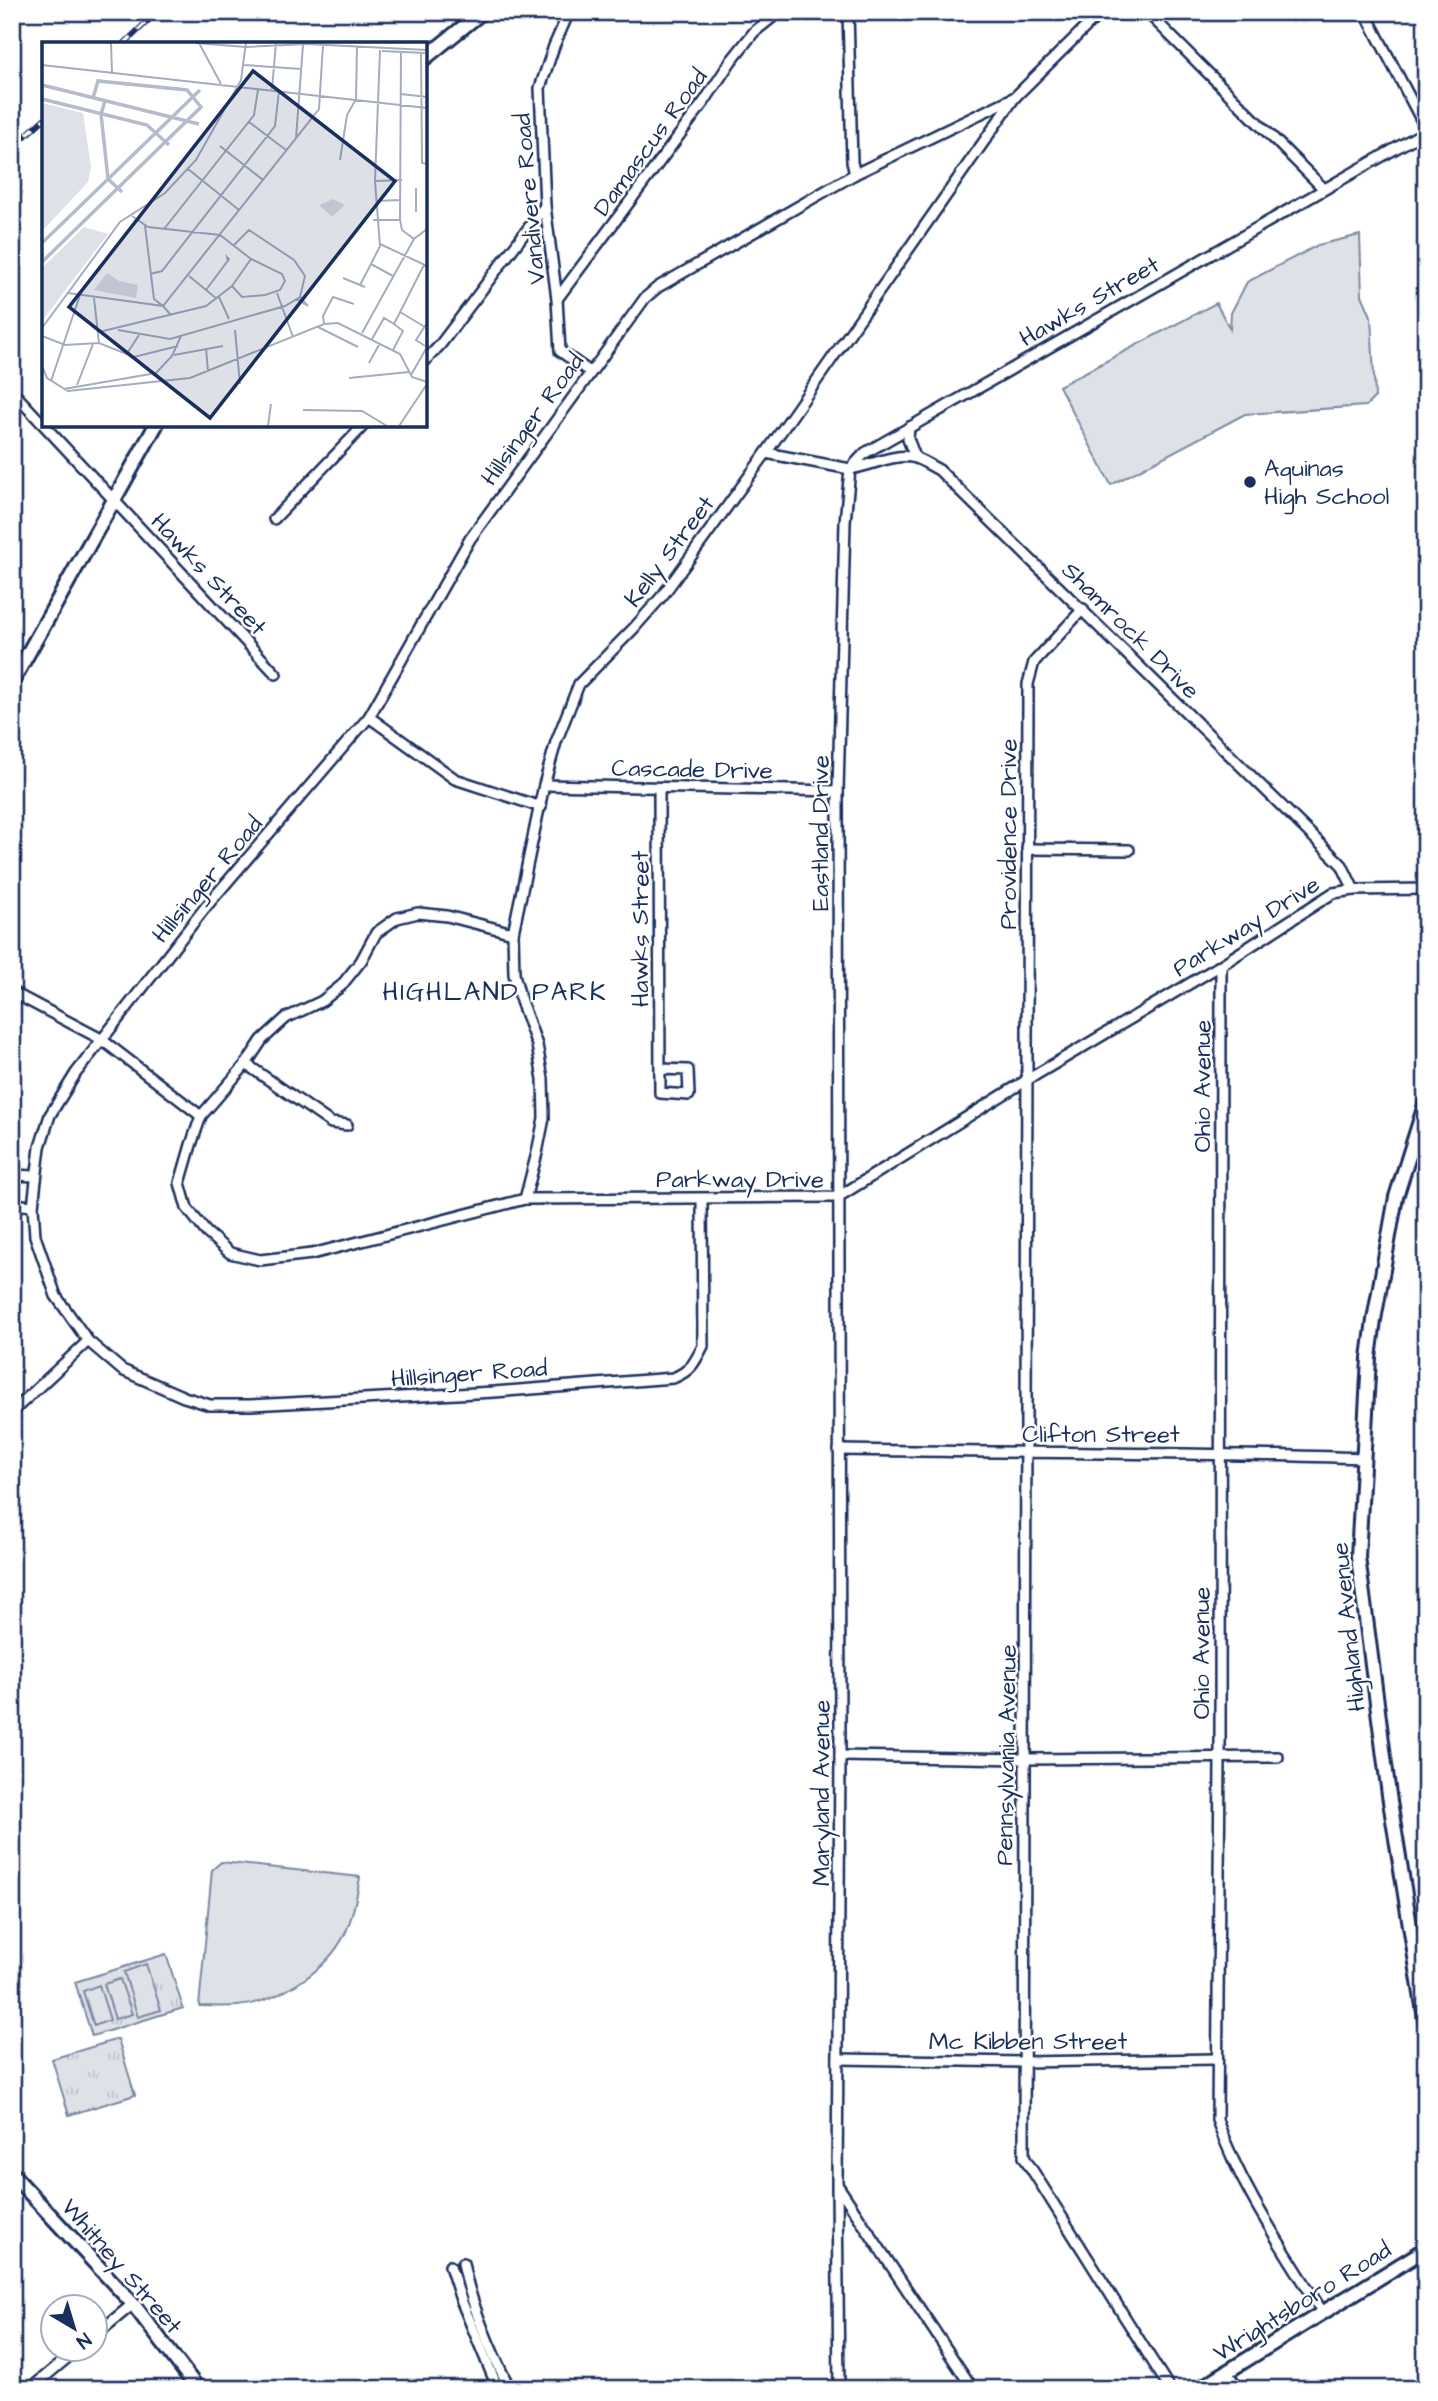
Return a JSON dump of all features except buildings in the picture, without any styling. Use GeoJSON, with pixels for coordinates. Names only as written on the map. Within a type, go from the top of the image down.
{"type":"FeatureCollection","features":[{"type":"Feature","properties":{"kind":"main road"},"geometry":{"type":"LineString","coordinates":[[427,56],[482,12]]}},
{"type":"Feature","properties":{"kind":"main road"},"geometry":{"type":"LineString","coordinates":[[12,682],[155,427]]}},
{"type":"Feature","properties":{"kind":"main road","name":"Highland Avenue"},"geometry":{"type":"LineString","coordinates":[[1426,1102],[1396,1197],[1369,1358],[1358,1557],[1389,1795],[1426,2025]]}},
{"type":"Feature","properties":{"kind":"main road","name":"Whitney Street"},"geometry":{"type":"LineString","coordinates":[[15,2183],[133,2304],[198,2389]]}},
{"type":"Feature","properties":{"kind":"main road","name":"Wrightsboro Road"},"geometry":{"type":"LineString","coordinates":[[1199,2389],[1426,2249]]}},
{"type":"Feature","properties":{"kind":"street","name":"Vandivere Road"},"geometry":{"type":"LineString","coordinates":[[569,12],[540,88],[545,206],[557,299],[560,351],[590,372]]}},
{"type":"Feature","properties":{"kind":"street","name":"Damascus Road"},"geometry":{"type":"LineString","coordinates":[[557,299],[610,230],[673,140],[704,102],[731,61],[754,32],[779,12]]}},
{"type":"Feature","properties":{"kind":"street"},"geometry":{"type":"LineString","coordinates":[[848,12],[852,162],[855,174]]}},
{"type":"Feature","properties":{"kind":"street","name":"Kelly Street"},"geometry":{"type":"LineString","coordinates":[[525,1199],[544,1118],[543,1079],[537,1045],[514,974],[513,933],[544,785],[559,732],[579,684],[663,595],[766,453],[1015,97],[1101,12]]}},
{"type":"Feature","properties":{"kind":"street"},"geometry":{"type":"LineString","coordinates":[[1147,12],[1323,188]]}},
{"type":"Feature","properties":{"kind":"street"},"geometry":{"type":"LineString","coordinates":[[1365,12],[1426,130]]}},
{"type":"Feature","properties":{"kind":"street","name":"Hillsinger Road"},"geometry":{"type":"LineString","coordinates":[[702,1199],[703,1346],[694,1365],[685,1373],[673,1378],[263,1405],[210,1405],[155,1386],[122,1370],[88,1341],[56,1296],[36,1236],[33,1206],[40,1147],[50,1115],[76,1073],[204,909],[369,718],[470,539],[645,298],[658,287],[855,174],[1015,97]]}},
{"type":"Feature","properties":{"kind":"street","name":"Hawks Street"},"geometry":{"type":"LineString","coordinates":[[850,469],[865,453],[909,427],[1426,130]]}},
{"type":"Feature","properties":{"kind":"street"},"geometry":{"type":"LineString","coordinates":[[427,358],[440,345],[545,206]]}},
{"type":"Feature","properties":{"kind":"street","name":"Hawks Street"},"geometry":{"type":"LineString","coordinates":[[12,391],[42,423]]}},
{"type":"Feature","properties":{"kind":"street","name":"Hawks Street"},"geometry":{"type":"LineString","coordinates":[[45,427],[276,674]]}},
{"type":"Feature","properties":{"kind":"street"},"geometry":{"type":"LineString","coordinates":[[274,519],[362,427]]}},
{"type":"Feature","properties":{"kind":"street"},"geometry":{"type":"LineString","coordinates":[[766,453],[850,469],[867,467],[894,457],[915,457],[908,439],[909,427]]}},
{"type":"Feature","properties":{"kind":"street","name":"Shamrock Drive"},"geometry":{"type":"LineString","coordinates":[[915,457],[939,470],[1342,865],[1354,890]]}},
{"type":"Feature","properties":{"kind":"street","name":"Eastland Drive"},"geometry":{"type":"LineString","coordinates":[[838,1198],[838,791],[845,522],[850,469]]}},
{"type":"Feature","properties":{"kind":"street","name":"Providence Drive"},"geometry":{"type":"LineString","coordinates":[[1027,1080],[1028,684],[1034,662],[1083,610]]}},
{"type":"Feature","properties":{"kind":"street"},"geometry":{"type":"LineString","coordinates":[[369,718],[455,779],[541,807]]}},
{"type":"Feature","properties":{"kind":"street","name":"Cascade Drive"},"geometry":{"type":"LineString","coordinates":[[544,785],[838,791]]}},
{"type":"Feature","properties":{"kind":"street","name":"Hawks Street"},"geometry":{"type":"LineString","coordinates":[[659,788],[660,1069]]}},
{"type":"Feature","properties":{"kind":"street"},"geometry":{"type":"LineString","coordinates":[[1027,849],[1129,850]]}},
{"type":"Feature","properties":{"kind":"street","name":"Parkway Drive"},"geometry":{"type":"LineString","coordinates":[[201,1115],[180,1183],[187,1208],[206,1232],[230,1253],[260,1260],[312,1254],[525,1199],[838,1198],[1027,1080],[1222,965],[1334,893],[1354,890],[1426,889]]}},
{"type":"Feature","properties":{"kind":"street"},"geometry":{"type":"LineString","coordinates":[[12,992],[101,1039],[201,1115],[246,1064],[262,1040],[286,1018],[321,1001],[341,986],[376,933],[397,918],[418,913],[447,916],[513,933]]}},
{"type":"Feature","properties":{"kind":"street","name":"Ohio Avenue"},"geometry":{"type":"LineString","coordinates":[[1222,965],[1220,1759],[1216,2120],[1228,2153],[1248,2190],[1323,2313]]}},
{"type":"Feature","properties":{"kind":"street"},"geometry":{"type":"LineString","coordinates":[[246,1064],[331,1123],[346,1125]]}},
{"type":"Feature","properties":{"kind":"street","name":"Pennsylvania Avenue"},"geometry":{"type":"LineString","coordinates":[[1027,1080],[1024,2157],[1170,2389]]}},
{"type":"Feature","properties":{"kind":"street"},"geometry":{"type":"LineString","coordinates":[[12,1175],[35,1176]]}},
{"type":"Feature","properties":{"kind":"street","name":"Maryland Avenue"},"geometry":{"type":"LineString","coordinates":[[838,1198],[841,1756],[837,2185],[839,2389]]}},
{"type":"Feature","properties":{"kind":"street"},"geometry":{"type":"LineString","coordinates":[[12,1205],[33,1206]]}},
{"type":"Feature","properties":{"kind":"street"},"geometry":{"type":"LineString","coordinates":[[12,1412],[88,1341]]}},
{"type":"Feature","properties":{"kind":"street","name":"Clifton Street"},"geometry":{"type":"LineString","coordinates":[[839,1450],[1221,1453],[1362,1458]]}},
{"type":"Feature","properties":{"kind":"street"},"geometry":{"type":"LineString","coordinates":[[841,1756],[1025,1759],[1278,1758]]}},
{"type":"Feature","properties":{"kind":"street","name":"Mc Kibben Street"},"geometry":{"type":"LineString","coordinates":[[838,2059],[1023,2062],[1217,2059]]}},
{"type":"Feature","properties":{"kind":"street"},"geometry":{"type":"LineString","coordinates":[[837,2185],[973,2389]]}},
{"type":"Feature","properties":{"kind":"street"},"geometry":{"type":"LineString","coordinates":[[463,2263],[466,2281],[486,2337],[510,2389]]}},
{"type":"Feature","properties":{"kind":"street"},"geometry":{"type":"LineString","coordinates":[[450,2266],[498,2389]]}},
{"type":"Feature","properties":{"kind":"street"},"geometry":{"type":"LineString","coordinates":[[108,2325],[133,2304]]}},
{"type":"Feature","properties":{"kind":"street"},"geometry":{"type":"LineString","coordinates":[[30,2389],[62,2362]]}},
{"type":"Feature","properties":{"kind":"street"},"geometry":{"type":"LineString","coordinates":[[1227,2372],[1238,2389]]}},
{"type":"Feature","properties":{"kind":"green space"},"geometry":{"type":"Polygon","coordinates":[[[1360,235],[1362,295],[1371,316],[1375,397],[1366,406],[1245,414],[1111,485],[1059,386],[1216,303],[1230,329],[1231,313],[1247,282],[1318,245],[1360,235]]]}},
{"type":"Feature","properties":{"kind":"green space"},"geometry":{"type":"Polygon","coordinates":[[[221,1862],[360,1877],[345,1934],[337,1948],[313,1972],[284,1992],[252,2004],[199,2006],[212,1870],[221,1862]]]}},
{"type":"Feature","properties":{"kind":"green space"},"geometry":{"type":"Polygon","coordinates":[[[166,1954],[183,2008],[92,2036],[75,1982],[166,1954]]]}},
{"type":"Feature","properties":{"kind":"green space"},"geometry":{"type":"Polygon","coordinates":[[[146,1964],[161,2010],[138,2017],[124,1972],[146,1964]]]}},
{"type":"Feature","properties":{"kind":"green space"},"geometry":{"type":"Polygon","coordinates":[[[120,1979],[132,2014],[115,2019],[104,1984],[120,1979]]]}},
{"type":"Feature","properties":{"kind":"green space"},"geometry":{"type":"Polygon","coordinates":[[[99,1985],[110,2020],[94,2026],[83,1991],[99,1985]]]}},
{"type":"Feature","properties":{"kind":"green space"},"geometry":{"type":"Polygon","coordinates":[[[118,2039],[135,2095],[69,2115],[52,2059],[118,2039]]]}},
{"type":"Feature","properties":{"kind":"railway"},"geometry":{"type":"LineString","coordinates":[[126,42],[157,12]]}},
{"type":"Feature","properties":{"kind":"railway"},"geometry":{"type":"LineString","coordinates":[[12,148],[42,121]]}},
{"type":"Feature","properties":{"kind":"place","name":"Aquinas High School"},"geometry":{"type":"Point","coordinates":[1250,482]}},
{"type":"Feature","properties":{"kind":"district","name":"HIGHLAND PARK"},"geometry":{"type":"Point","coordinates":[495,991]}}]}
